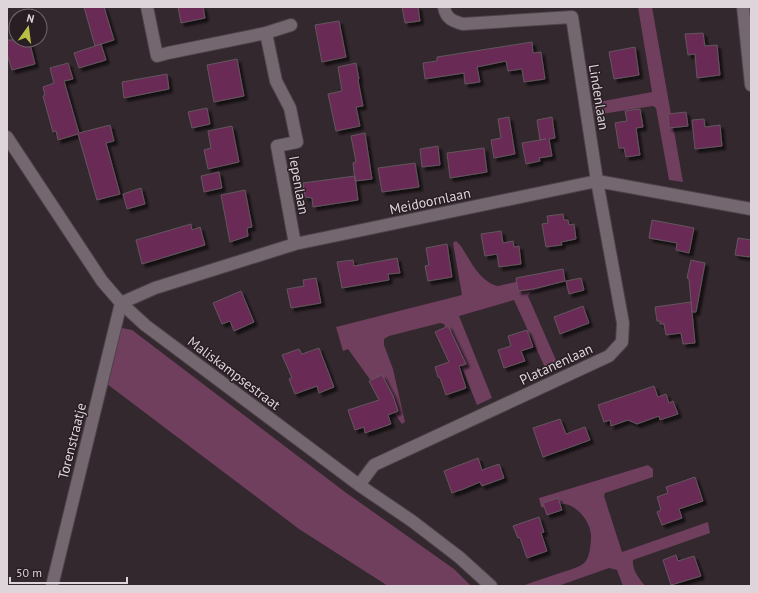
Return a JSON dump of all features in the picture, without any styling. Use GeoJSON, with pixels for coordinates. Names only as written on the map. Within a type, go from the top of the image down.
{"type":"FeatureCollection","features":[{"type":"Feature","properties":{"kind":"street"},"geometry":{"type":"LineString","coordinates":[[147,7],[157,56],[266,33],[291,25]]}},
{"type":"Feature","properties":{"kind":"street","name":"Lindenlaan"},"geometry":{"type":"LineString","coordinates":[[444,7],[451,20],[463,24],[571,12],[597,181]]}},
{"type":"Feature","properties":{"kind":"street"},"geometry":{"type":"LineString","coordinates":[[743,7],[751,85]]}},
{"type":"Feature","properties":{"kind":"street","name":"Iepenlaan"},"geometry":{"type":"LineString","coordinates":[[266,33],[276,81],[290,108],[297,142],[277,146],[295,244]]}},
{"type":"Feature","properties":{"kind":"street","name":"Maliskampsestraat"},"geometry":{"type":"LineString","coordinates":[[7,137],[102,281],[121,303],[145,325],[359,485],[453,553],[491,586]]}},
{"type":"Feature","properties":{"kind":"street","name":"Meidoornlaan"},"geometry":{"type":"LineString","coordinates":[[121,303],[155,288],[295,244],[597,181],[751,209]]}},
{"type":"Feature","properties":{"kind":"street","name":"Platanenlaan"},"geometry":{"type":"LineString","coordinates":[[359,485],[374,465],[609,356],[622,342],[623,323],[597,181]]}},
{"type":"Feature","properties":{"kind":"street","name":"Torenstraatje"},"geometry":{"type":"LineString","coordinates":[[52,586],[121,303]]}},
{"type":"Feature","properties":{"kind":"shaded area"},"geometry":{"type":"Polygon","coordinates":[[[638,7],[652,7],[683,182],[669,180],[656,108],[653,106],[595,115],[593,103],[652,92],[638,7]]]}},
{"type":"Feature","properties":{"kind":"shaded area"},"geometry":{"type":"Polygon","coordinates":[[[456,241],[462,247],[478,272],[494,285],[498,286],[550,274],[556,276],[554,284],[531,292],[528,296],[559,367],[547,372],[514,300],[459,316],[492,398],[477,405],[444,324],[440,323],[389,336],[384,339],[384,345],[393,369],[405,422],[402,424],[348,349],[343,351],[336,327],[462,295],[453,243],[456,241]]]}},
{"type":"Feature","properties":{"kind":"shaded area"},"geometry":{"type":"Polygon","coordinates":[[[122,328],[132,330],[345,492],[454,569],[471,586],[388,586],[299,529],[107,384],[118,337],[122,328]]]}},
{"type":"Feature","properties":{"kind":"shaded area"},"geometry":{"type":"Polygon","coordinates":[[[648,465],[653,469],[653,477],[605,493],[604,496],[622,552],[708,522],[710,533],[633,560],[635,571],[645,586],[623,586],[617,570],[609,568],[558,586],[522,586],[573,569],[583,564],[590,551],[591,535],[587,522],[582,515],[575,508],[567,504],[559,504],[545,508],[541,507],[539,498],[648,465]]]}},
{"type":"Feature","properties":{"kind":"building"},"geometry":{"type":"Polygon","coordinates":[[[84,7],[104,7],[114,40],[95,46],[84,7]]]}},
{"type":"Feature","properties":{"kind":"building"},"geometry":{"type":"Polygon","coordinates":[[[178,7],[203,7],[205,18],[181,23],[178,7]]]}},
{"type":"Feature","properties":{"kind":"building"},"geometry":{"type":"Polygon","coordinates":[[[402,7],[418,7],[420,21],[405,23],[402,7]]]}},
{"type":"Feature","properties":{"kind":"building"},"geometry":{"type":"Polygon","coordinates":[[[339,21],[346,57],[322,62],[315,25],[339,21]]]}},
{"type":"Feature","properties":{"kind":"building"},"geometry":{"type":"Polygon","coordinates":[[[703,33],[705,46],[717,45],[720,75],[697,78],[695,54],[688,55],[685,34],[703,33]]]}},
{"type":"Feature","properties":{"kind":"building"},"geometry":{"type":"Polygon","coordinates":[[[8,40],[8,48],[31,48],[35,64],[12,70],[7,54],[8,40]]]}},
{"type":"Feature","properties":{"kind":"building"},"geometry":{"type":"Polygon","coordinates":[[[532,42],[533,53],[541,52],[545,79],[524,82],[522,69],[508,71],[506,61],[477,67],[480,82],[465,84],[464,73],[425,79],[423,63],[437,61],[437,57],[532,42]]]}},
{"type":"Feature","properties":{"kind":"building"},"geometry":{"type":"Polygon","coordinates":[[[101,44],[106,60],[79,68],[74,53],[101,44]]]}},
{"type":"Feature","properties":{"kind":"building"},"geometry":{"type":"Polygon","coordinates":[[[635,47],[639,75],[614,79],[609,52],[635,47]]]}},
{"type":"Feature","properties":{"kind":"building"},"geometry":{"type":"Polygon","coordinates":[[[237,59],[244,96],[214,102],[207,65],[237,59]]]}},
{"type":"Feature","properties":{"kind":"building"},"geometry":{"type":"Polygon","coordinates":[[[68,63],[73,79],[64,81],[79,133],[110,125],[114,141],[106,143],[120,194],[97,200],[78,134],[58,140],[56,131],[53,132],[43,96],[45,95],[43,87],[54,83],[50,68],[68,63]]]}},
{"type":"Feature","properties":{"kind":"building"},"geometry":{"type":"Polygon","coordinates":[[[356,63],[363,106],[356,107],[360,126],[336,131],[328,94],[342,91],[338,67],[356,63]]]}},
{"type":"Feature","properties":{"kind":"building"},"geometry":{"type":"Polygon","coordinates":[[[167,74],[169,89],[124,98],[122,82],[167,74]]]}},
{"type":"Feature","properties":{"kind":"building"},"geometry":{"type":"Polygon","coordinates":[[[207,108],[210,124],[192,128],[188,112],[207,108]]]}},
{"type":"Feature","properties":{"kind":"building"},"geometry":{"type":"Polygon","coordinates":[[[640,109],[643,127],[636,128],[640,155],[626,157],[624,148],[619,148],[615,123],[627,121],[625,111],[640,109]]]}},
{"type":"Feature","properties":{"kind":"building"},"geometry":{"type":"Polygon","coordinates":[[[686,112],[688,126],[669,128],[668,114],[686,112]]]}},
{"type":"Feature","properties":{"kind":"building"},"geometry":{"type":"Polygon","coordinates":[[[509,117],[515,154],[494,158],[491,140],[501,138],[498,119],[509,117]]]}},
{"type":"Feature","properties":{"kind":"building"},"geometry":{"type":"Polygon","coordinates":[[[552,117],[555,138],[549,139],[552,156],[539,158],[540,161],[526,164],[522,143],[540,140],[537,120],[552,117]]]}},
{"type":"Feature","properties":{"kind":"building"},"geometry":{"type":"Polygon","coordinates":[[[704,119],[705,127],[720,125],[722,146],[695,149],[692,120],[704,119]]]}},
{"type":"Feature","properties":{"kind":"building"},"geometry":{"type":"Polygon","coordinates":[[[232,126],[239,162],[208,169],[204,150],[211,148],[208,131],[232,126]]]}},
{"type":"Feature","properties":{"kind":"building"},"geometry":{"type":"Polygon","coordinates":[[[365,133],[372,179],[355,181],[353,163],[356,162],[351,136],[365,133]]]}},
{"type":"Feature","properties":{"kind":"building"},"geometry":{"type":"Polygon","coordinates":[[[438,146],[440,165],[422,167],[420,149],[438,146]]]}},
{"type":"Feature","properties":{"kind":"building"},"geometry":{"type":"Polygon","coordinates":[[[484,148],[487,172],[450,178],[447,153],[484,148]]]}},
{"type":"Feature","properties":{"kind":"building"},"geometry":{"type":"Polygon","coordinates":[[[415,163],[419,187],[382,192],[378,168],[415,163]]]}},
{"type":"Feature","properties":{"kind":"building"},"geometry":{"type":"Polygon","coordinates":[[[219,172],[222,188],[204,192],[201,176],[219,172]]]}},
{"type":"Feature","properties":{"kind":"building"},"geometry":{"type":"Polygon","coordinates":[[[355,176],[358,200],[313,207],[312,198],[305,197],[303,183],[355,176]]]}},
{"type":"Feature","properties":{"kind":"building"},"geometry":{"type":"Polygon","coordinates":[[[141,188],[145,204],[127,209],[123,194],[141,188]]]}},
{"type":"Feature","properties":{"kind":"building"},"geometry":{"type":"Polygon","coordinates":[[[245,190],[252,227],[247,228],[248,236],[230,242],[221,195],[245,190]]]}},
{"type":"Feature","properties":{"kind":"building"},"geometry":{"type":"Polygon","coordinates":[[[563,214],[564,220],[568,220],[569,225],[574,224],[576,239],[561,242],[562,245],[546,247],[542,224],[548,223],[547,216],[563,214]]]}},
{"type":"Feature","properties":{"kind":"building"},"geometry":{"type":"Polygon","coordinates":[[[652,220],[694,228],[689,253],[676,250],[677,243],[649,238],[652,220]]]}},
{"type":"Feature","properties":{"kind":"building"},"geometry":{"type":"Polygon","coordinates":[[[191,224],[192,230],[200,227],[205,245],[142,264],[136,240],[191,224]]]}},
{"type":"Feature","properties":{"kind":"building"},"geometry":{"type":"Polygon","coordinates":[[[501,231],[503,243],[513,241],[514,247],[519,246],[521,264],[499,267],[497,254],[485,256],[481,234],[501,231]]]}},
{"type":"Feature","properties":{"kind":"building"},"geometry":{"type":"Polygon","coordinates":[[[738,238],[751,240],[751,257],[735,255],[738,238]]]}},
{"type":"Feature","properties":{"kind":"building"},"geometry":{"type":"Polygon","coordinates":[[[447,244],[452,277],[428,281],[425,266],[429,265],[426,248],[447,244]]]}},
{"type":"Feature","properties":{"kind":"building"},"geometry":{"type":"Polygon","coordinates":[[[397,258],[400,273],[388,274],[389,280],[342,288],[337,262],[353,260],[354,266],[397,258]]]}},
{"type":"Feature","properties":{"kind":"building"},"geometry":{"type":"Polygon","coordinates":[[[691,260],[705,263],[696,312],[692,312],[689,279],[687,278],[691,260]]]}},
{"type":"Feature","properties":{"kind":"building"},"geometry":{"type":"Polygon","coordinates":[[[563,269],[565,281],[518,291],[516,278],[563,269]]]}},
{"type":"Feature","properties":{"kind":"building"},"geometry":{"type":"Polygon","coordinates":[[[316,278],[321,303],[291,308],[287,289],[304,286],[303,280],[316,278]]]}},
{"type":"Feature","properties":{"kind":"building"},"geometry":{"type":"Polygon","coordinates":[[[581,278],[584,290],[569,294],[566,281],[581,278]]]}},
{"type":"Feature","properties":{"kind":"building"},"geometry":{"type":"Polygon","coordinates":[[[241,291],[254,322],[234,331],[230,321],[222,324],[213,303],[241,291]]]}},
{"type":"Feature","properties":{"kind":"building"},"geometry":{"type":"Polygon","coordinates":[[[691,302],[695,343],[683,344],[681,333],[666,335],[664,324],[660,324],[660,321],[657,321],[655,307],[691,302]]]}},
{"type":"Feature","properties":{"kind":"building"},"geometry":{"type":"Polygon","coordinates":[[[583,306],[589,323],[560,334],[554,317],[583,306]]]}},
{"type":"Feature","properties":{"kind":"building"},"geometry":{"type":"Polygon","coordinates":[[[448,326],[466,364],[459,366],[466,388],[446,395],[435,367],[449,362],[435,332],[448,326]]]}},
{"type":"Feature","properties":{"kind":"building"},"geometry":{"type":"Polygon","coordinates":[[[527,330],[533,347],[521,351],[525,361],[504,368],[498,350],[511,346],[508,336],[527,330]]]}},
{"type":"Feature","properties":{"kind":"building"},"geometry":{"type":"Polygon","coordinates":[[[319,348],[334,387],[319,393],[317,386],[295,394],[289,379],[292,378],[282,355],[299,349],[302,354],[319,348]]]}},
{"type":"Feature","properties":{"kind":"building"},"geometry":{"type":"Polygon","coordinates":[[[382,375],[393,396],[398,411],[388,415],[391,424],[365,433],[364,427],[355,430],[348,410],[379,400],[369,381],[382,375]]]}},
{"type":"Feature","properties":{"kind":"building"},"geometry":{"type":"Polygon","coordinates":[[[654,386],[658,397],[666,394],[669,403],[673,401],[678,414],[660,420],[659,416],[637,424],[628,420],[611,426],[610,420],[604,422],[598,405],[654,386]]]}},
{"type":"Feature","properties":{"kind":"building"},"geometry":{"type":"Polygon","coordinates":[[[560,419],[566,434],[585,427],[590,440],[543,457],[533,428],[560,419]]]}},
{"type":"Feature","properties":{"kind":"building"},"geometry":{"type":"Polygon","coordinates":[[[478,458],[482,470],[499,464],[504,478],[482,486],[480,482],[452,493],[444,471],[478,458]]]}},
{"type":"Feature","properties":{"kind":"building"},"geometry":{"type":"Polygon","coordinates":[[[695,477],[703,501],[679,509],[682,518],[662,525],[657,512],[661,510],[657,497],[668,493],[666,487],[695,477]]]}},
{"type":"Feature","properties":{"kind":"building"},"geometry":{"type":"Polygon","coordinates":[[[558,498],[562,510],[547,515],[543,503],[558,498]]]}},
{"type":"Feature","properties":{"kind":"building"},"geometry":{"type":"Polygon","coordinates":[[[539,517],[544,532],[541,533],[547,551],[527,558],[520,538],[518,538],[513,526],[539,517]]]}},
{"type":"Feature","properties":{"kind":"building"},"geometry":{"type":"Polygon","coordinates":[[[676,555],[678,561],[694,556],[701,576],[671,585],[663,560],[676,555]]]}}]}
